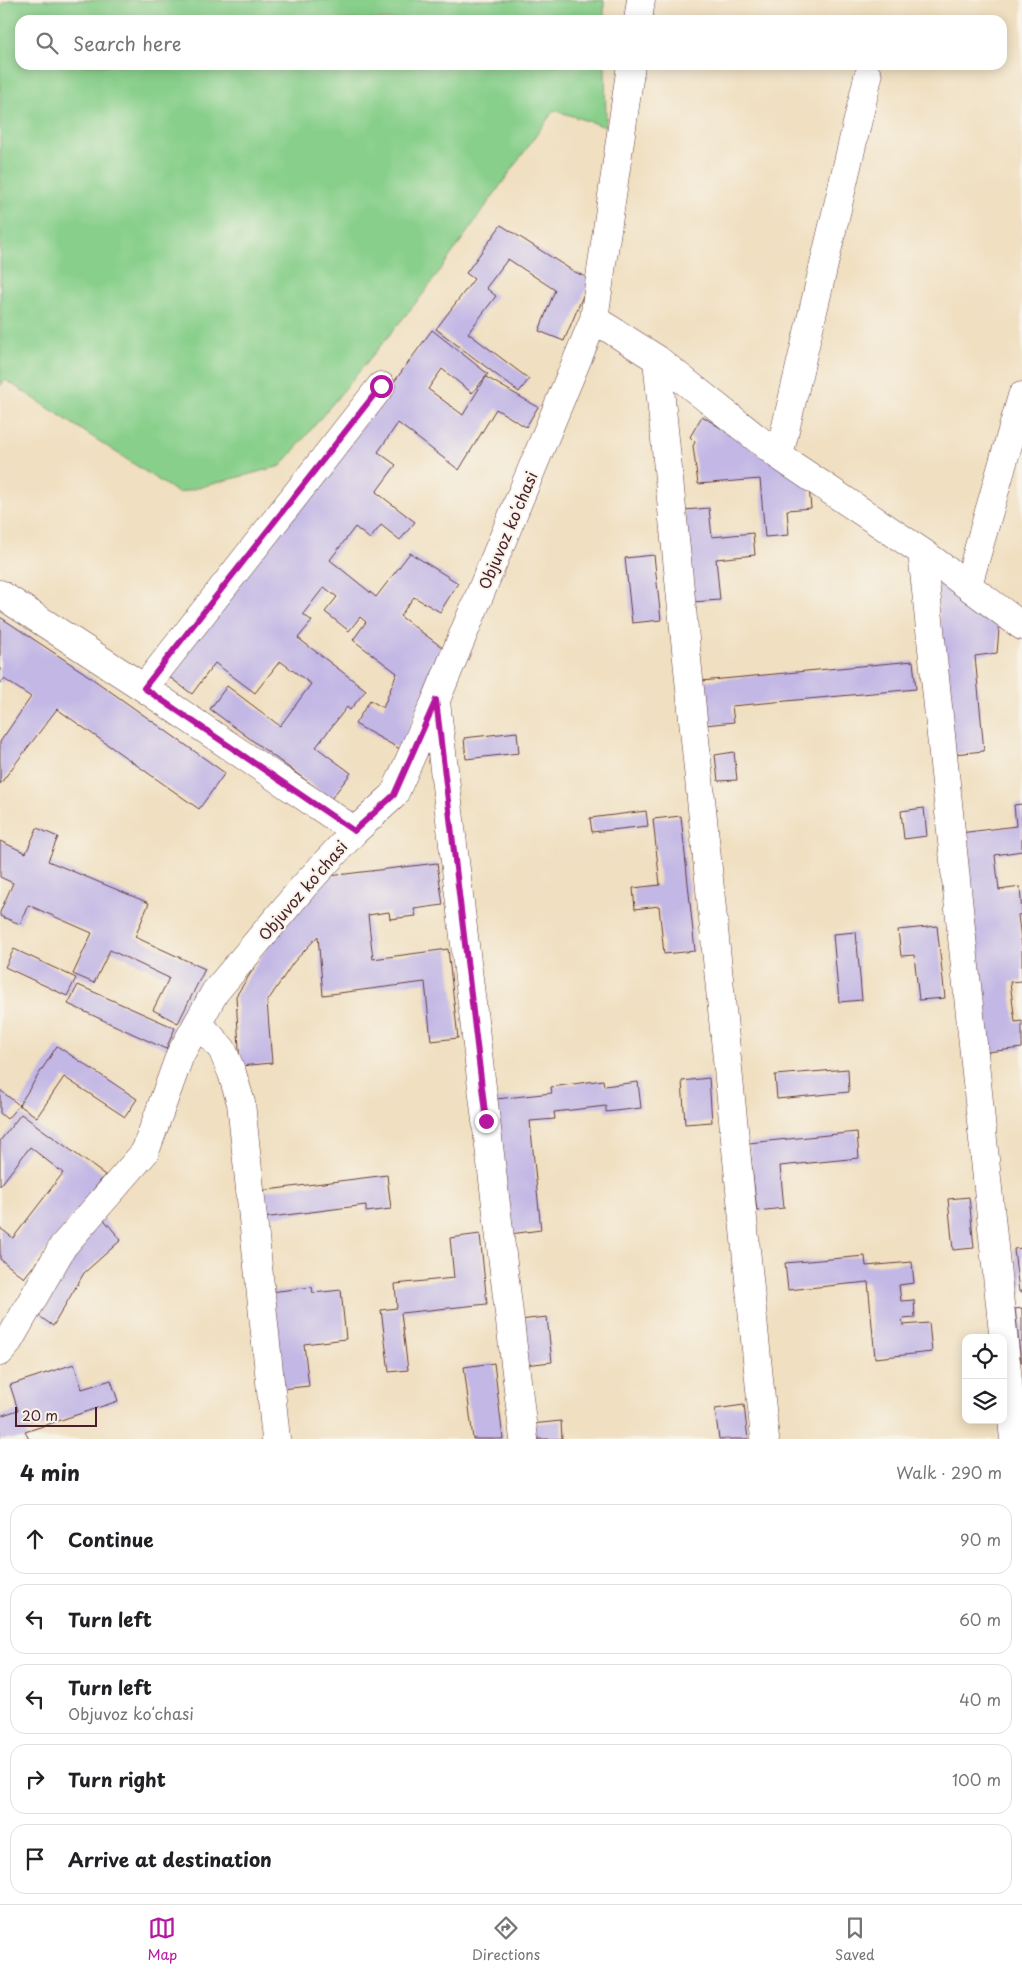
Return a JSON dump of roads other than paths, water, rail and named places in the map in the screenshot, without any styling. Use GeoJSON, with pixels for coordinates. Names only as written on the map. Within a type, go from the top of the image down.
{"type":"FeatureCollection","features":[{"type":"Feature","properties":{"kind":"street"},"geometry":{"type":"LineString","coordinates":[[639,15],[641,0]]}},
{"type":"Feature","properties":{"kind":"street","name":"Objuvoz koʻchasi"},"geometry":{"type":"LineString","coordinates":[[0,1352],[7,1344],[62,1246],[145,1152],[180,1055],[215,992],[304,886],[354,831],[394,795],[436,700],[594,319],[630,70]]}},
{"type":"Feature","properties":{"kind":"street"},"geometry":{"type":"LineString","coordinates":[[779,456],[868,77]]}},
{"type":"Feature","properties":{"kind":"street"},"geometry":{"type":"LineString","coordinates":[[594,319],[657,359],[779,456],[922,552],[1022,626]]}},
{"type":"Feature","properties":{"kind":"street"},"geometry":{"type":"LineString","coordinates":[[657,359],[765,1439]]}},
{"type":"Feature","properties":{"kind":"street"},"geometry":{"type":"LineString","coordinates":[[144,688],[381,386]]}},
{"type":"Feature","properties":{"kind":"street"},"geometry":{"type":"LineString","coordinates":[[968,585],[1022,396]]}},
{"type":"Feature","properties":{"kind":"street"},"geometry":{"type":"LineString","coordinates":[[922,552],[1014,1439]]}},
{"type":"Feature","properties":{"kind":"street"},"geometry":{"type":"LineString","coordinates":[[0,594],[144,688],[354,831]]}},
{"type":"Feature","properties":{"kind":"street"},"geometry":{"type":"LineString","coordinates":[[436,700],[524,1439]]}},
{"type":"Feature","properties":{"kind":"street"},"geometry":{"type":"LineString","coordinates":[[198,1023],[222,1049],[241,1103],[276,1439]]}}]}
